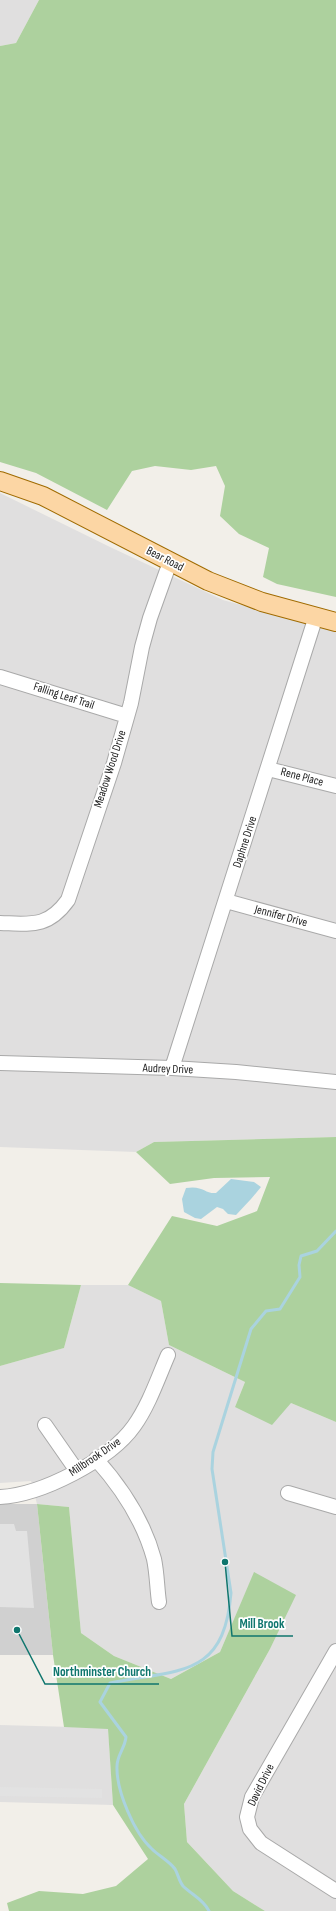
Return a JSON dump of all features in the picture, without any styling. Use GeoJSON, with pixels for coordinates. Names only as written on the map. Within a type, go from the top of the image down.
{"type":"FeatureCollection","features":[{"type":"Feature","properties":{"kind":"main road","name":"Bear Road"},"geometry":{"type":"LineString","coordinates":[[0,481],[43,496],[208,581],[262,602],[336,622]]}},
{"type":"Feature","properties":{"kind":"street","name":"Meadow Wood Drive"},"geometry":{"type":"LineString","coordinates":[[0,923],[26,924],[47,921],[60,913],[68,900],[114,763],[127,716],[150,618],[170,562]]}},
{"type":"Feature","properties":{"kind":"street","name":"Daphne Drive"},"geometry":{"type":"LineString","coordinates":[[172,1068],[316,616]]}},
{"type":"Feature","properties":{"kind":"street","name":"Falling Leaf Trail"},"geometry":{"type":"LineString","coordinates":[[0,677],[127,716]]}},
{"type":"Feature","properties":{"kind":"street","name":"Rene Place"},"geometry":{"type":"LineString","coordinates":[[268,768],[336,786]]}},
{"type":"Feature","properties":{"kind":"street","name":"Jennifer Drive"},"geometry":{"type":"LineString","coordinates":[[226,900],[336,930]]}},
{"type":"Feature","properties":{"kind":"street","name":"Audrey Drive"},"geometry":{"type":"LineString","coordinates":[[0,1063],[172,1068],[236,1072],[336,1082]]}},
{"type":"Feature","properties":{"kind":"street","name":"Millbrook Drive"},"geometry":{"type":"LineString","coordinates":[[0,1497],[40,1488],[77,1471],[123,1440],[134,1426],[146,1406],[168,1355]]}},
{"type":"Feature","properties":{"kind":"street"},"geometry":{"type":"LineString","coordinates":[[45,1425],[77,1471]]}},
{"type":"Feature","properties":{"kind":"street"},"geometry":{"type":"LineString","coordinates":[[96,1459],[116,1481],[145,1534],[154,1560],[159,1602]]}},
{"type":"Feature","properties":{"kind":"street"},"geometry":{"type":"LineString","coordinates":[[288,1493],[336,1507]]}},
{"type":"Feature","properties":{"kind":"street","name":"David Drive"},"geometry":{"type":"LineString","coordinates":[[336,1651],[252,1797],[247,1817],[250,1829],[261,1843],[336,1891]]}},
{"type":"Feature","properties":{"kind":"shaded area"},"geometry":{"type":"Polygon","coordinates":[[[0,0],[39,0],[16,43],[0,46],[0,0]]]}},
{"type":"Feature","properties":{"kind":"shaded area"},"geometry":{"type":"Polygon","coordinates":[[[0,493],[223,600],[336,631],[336,1137],[154,1142],[136,1152],[0,1147],[0,493]]]}},
{"type":"Feature","properties":{"kind":"shaded area"},"geometry":{"type":"Polygon","coordinates":[[[81,1285],[128,1285],[161,1301],[169,1345],[245,1382],[235,1407],[291,1403],[336,1422],[336,1911],[265,1911],[233,1891],[187,1842],[184,1804],[270,1649],[295,1595],[254,1573],[220,1652],[171,1679],[114,1656],[81,1633],[69,1507],[37,1504],[31,1481],[0,1483],[0,1366],[64,1348],[81,1285]]]}},
{"type":"Feature","properties":{"kind":"shaded area"},"geometry":{"type":"Polygon","coordinates":[[[0,1504],[37,1504],[53,1655],[0,1655],[0,1504]]]}},
{"type":"Feature","properties":{"kind":"shaded area"},"geometry":{"type":"Polygon","coordinates":[[[0,1524],[14,1524],[16,1531],[27,1531],[34,1608],[0,1607],[0,1524]]]}},
{"type":"Feature","properties":{"kind":"shaded area"},"geometry":{"type":"Polygon","coordinates":[[[0,1725],[108,1728],[113,1805],[0,1802],[0,1725]]]}},
{"type":"Feature","properties":{"kind":"shaded area"},"geometry":{"type":"Polygon","coordinates":[[[0,1787],[102,1789],[102,1798],[0,1796],[0,1787]]]}},
{"type":"Feature","properties":{"kind":"green space"},"geometry":{"type":"Polygon","coordinates":[[[39,0],[336,0],[336,597],[277,584],[263,577],[269,548],[239,534],[220,516],[225,486],[216,466],[191,470],[155,466],[132,471],[107,510],[36,473],[0,462],[0,46],[16,43],[39,0]]]}},
{"type":"Feature","properties":{"kind":"green space"},"geometry":{"type":"Polygon","coordinates":[[[336,1137],[336,1422],[291,1403],[272,1425],[235,1407],[245,1382],[169,1345],[161,1301],[128,1285],[172,1216],[217,1226],[257,1211],[270,1177],[214,1178],[170,1184],[136,1152],[154,1142],[336,1137]]]}},
{"type":"Feature","properties":{"kind":"green space"},"geometry":{"type":"Polygon","coordinates":[[[0,1283],[81,1285],[64,1348],[0,1366],[0,1283]]]}},
{"type":"Feature","properties":{"kind":"green space"},"geometry":{"type":"Polygon","coordinates":[[[37,1504],[69,1507],[81,1633],[114,1656],[171,1679],[220,1652],[254,1572],[296,1595],[270,1649],[184,1804],[187,1842],[233,1891],[265,1911],[9,1911],[7,1903],[39,1891],[83,1894],[116,1886],[148,1859],[113,1805],[108,1729],[64,1727],[53,1655],[37,1504]]]}},
{"type":"Feature","properties":{"kind":"water"},"geometry":{"type":"Polygon","coordinates":[[[231,1179],[254,1182],[261,1187],[236,1215],[228,1214],[223,1209],[217,1207],[201,1219],[195,1218],[184,1212],[182,1199],[186,1188],[192,1187],[216,1193],[231,1179]]]}},
{"type":"Feature","properties":{"kind":"waterway"},"geometry":{"type":"LineString","coordinates":[[209,1911],[201,1900],[183,1886],[175,1869],[170,1863],[155,1852],[145,1842],[133,1822],[123,1799],[117,1776],[117,1762],[126,1737],[100,1702],[110,1683],[176,1671],[193,1665],[208,1656],[219,1641],[227,1621],[231,1593],[212,1469],[213,1452],[251,1329],[266,1311],[280,1309],[300,1277],[299,1265],[301,1256],[317,1251],[336,1231]]}},
{"type":"Feature","properties":{"kind":"place","name":"Mill Brook"},"geometry":{"type":"Point","coordinates":[225,1562]}},
{"type":"Feature","properties":{"kind":"place","name":"Northminster Church"},"geometry":{"type":"Point","coordinates":[17,1630]}}]}
